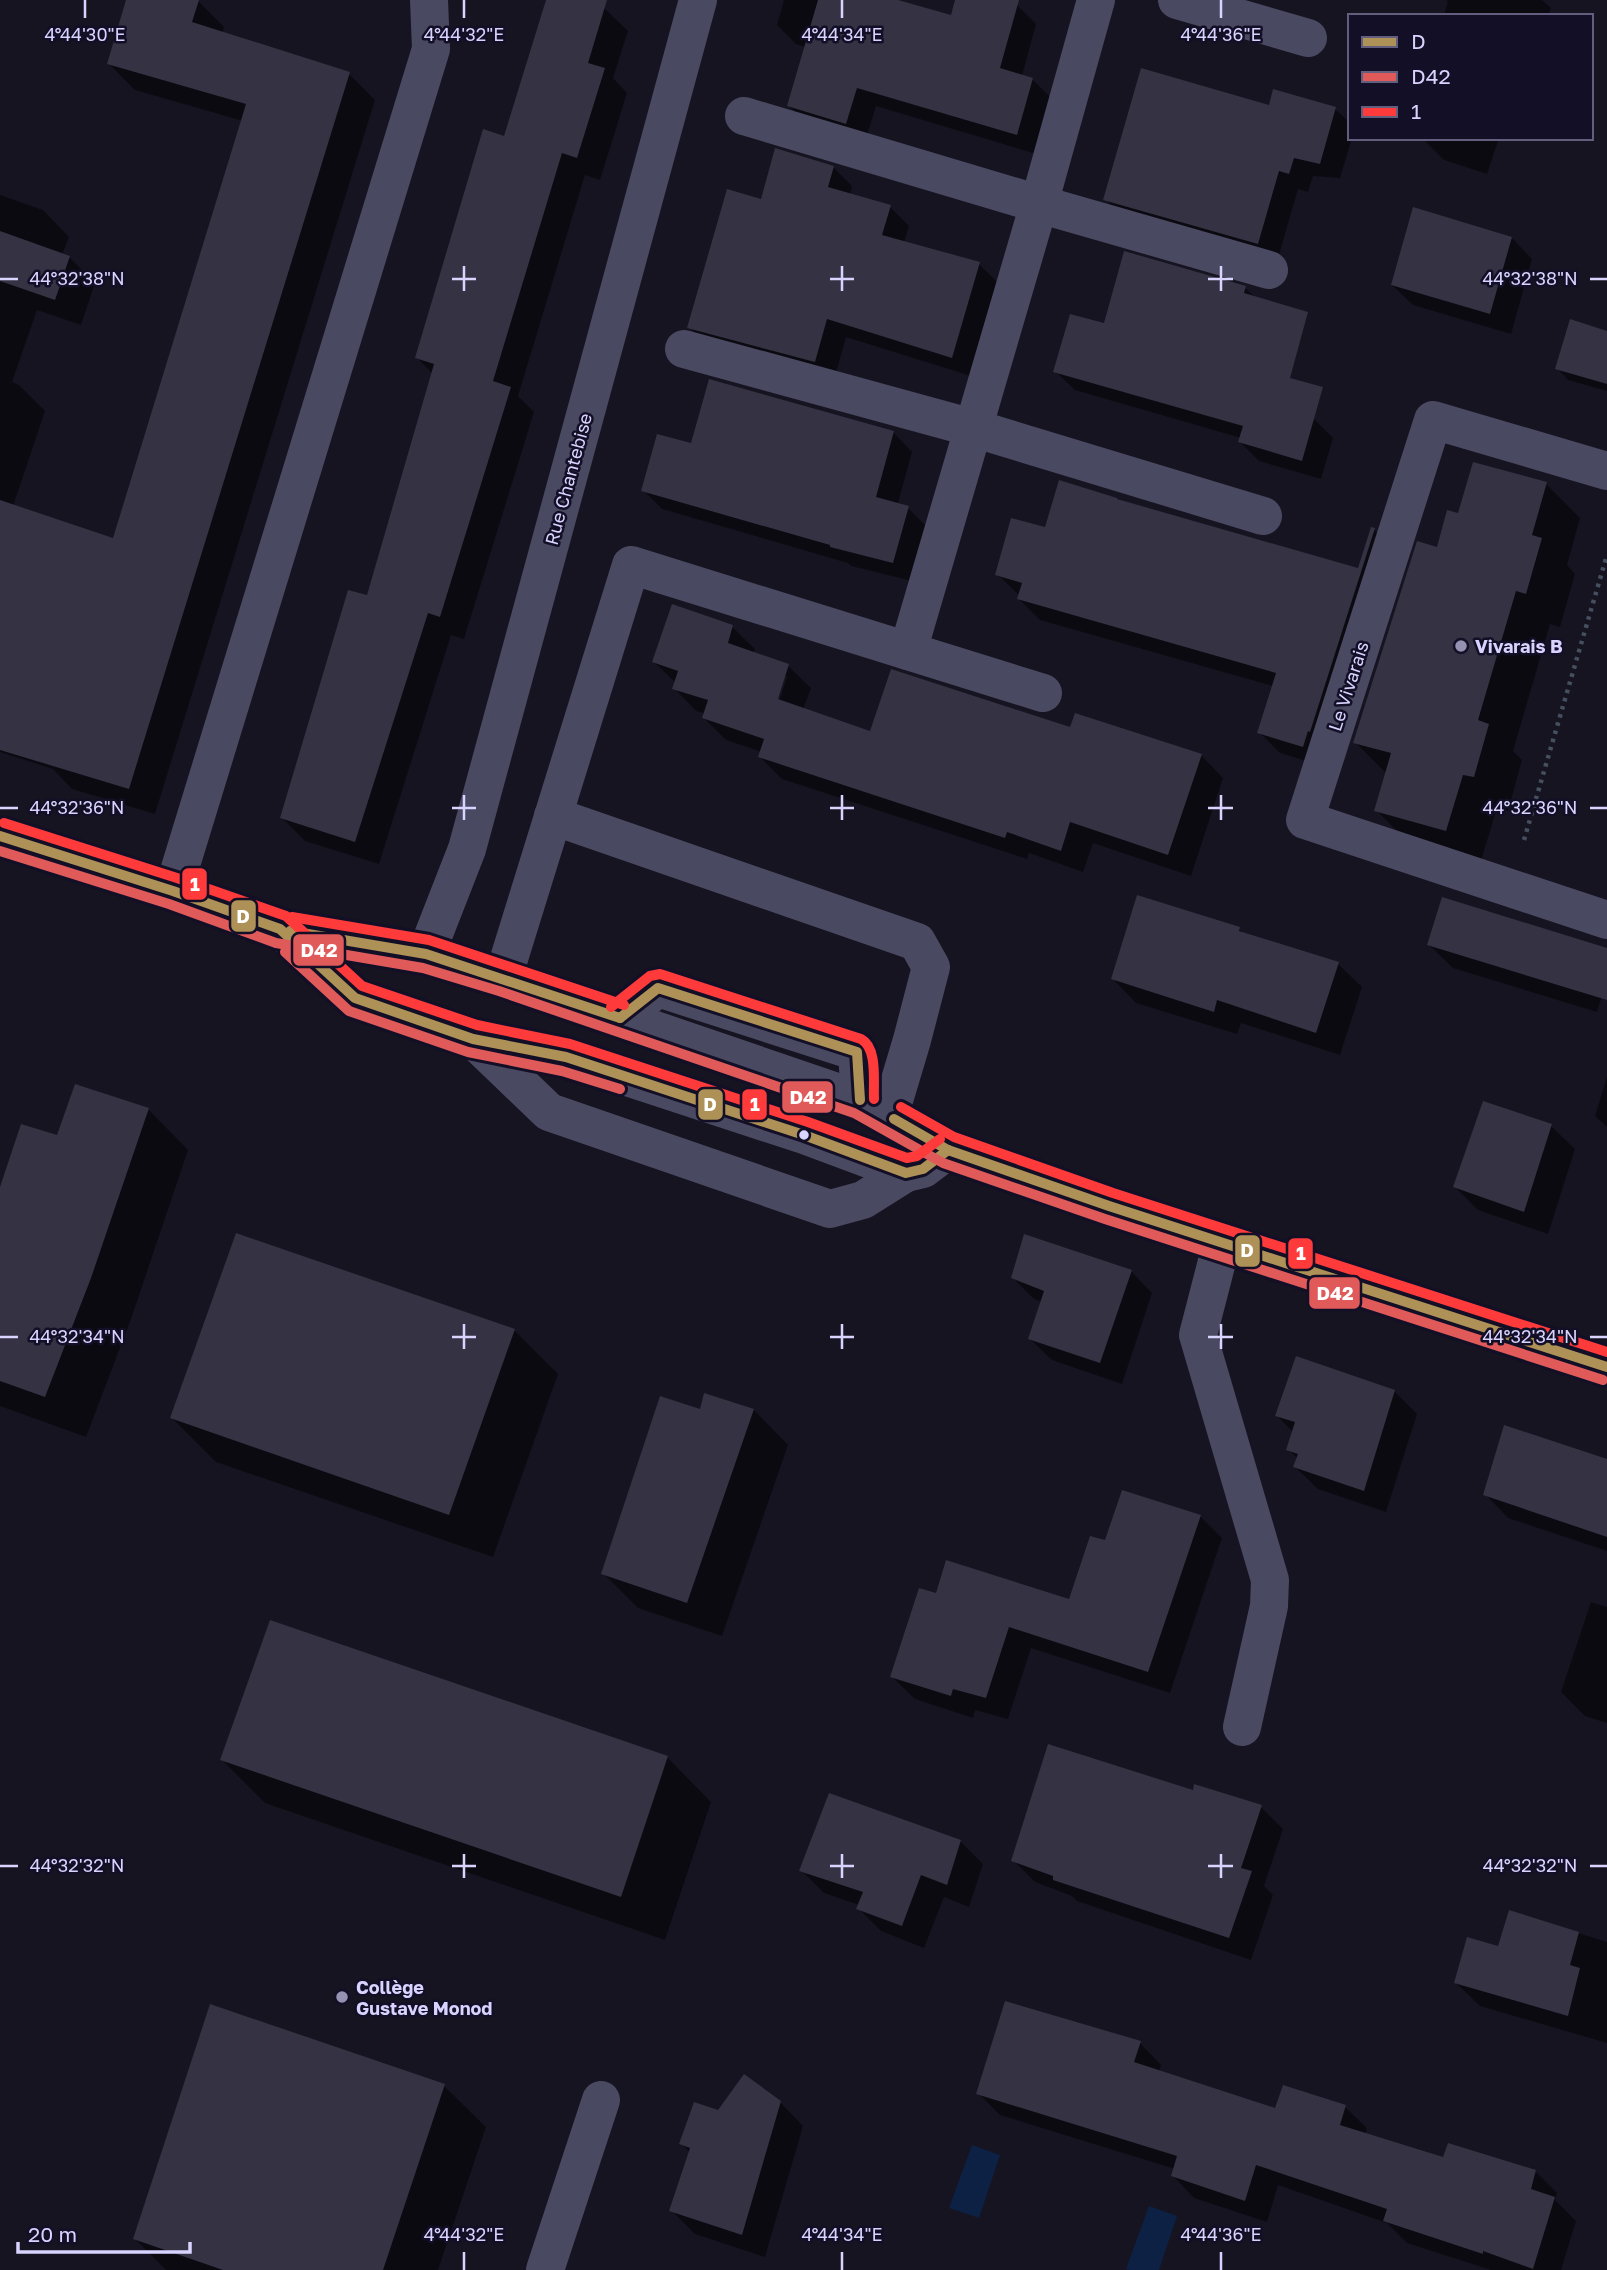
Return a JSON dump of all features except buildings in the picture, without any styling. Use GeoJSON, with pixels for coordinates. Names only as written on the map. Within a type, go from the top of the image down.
{"type":"FeatureCollection","features":[{"type":"Feature","properties":{"kind":"street"},"geometry":{"type":"LineString","coordinates":[[173,891],[431,49],[429,0]]}},
{"type":"Feature","properties":{"kind":"street","name":"Rue Chantebise"},"geometry":{"type":"LineString","coordinates":[[426,954],[467,849],[698,0]]}},
{"type":"Feature","properties":{"kind":"street"},"geometry":{"type":"LineString","coordinates":[[908,651],[1097,0]]}},
{"type":"Feature","properties":{"kind":"street"},"geometry":{"type":"LineString","coordinates":[[1177,0],[1308,38]]}},
{"type":"Feature","properties":{"kind":"street"},"geometry":{"type":"LineString","coordinates":[[744,116],[1269,270]]}},
{"type":"Feature","properties":{"kind":"street"},"geometry":{"type":"LineString","coordinates":[[684,349],[973,428],[1263,516]]}},
{"type":"Feature","properties":{"kind":"street","name":"Le Vivarais"},"geometry":{"type":"LineString","coordinates":[[1607,471],[1433,420],[1305,820],[1607,920]]}},
{"type":"Feature","properties":{"kind":"street"},"geometry":{"type":"LineString","coordinates":[[503,978],[631,565],[1042,693]]}},
{"type":"Feature","properties":{"kind":"street"},"geometry":{"type":"LineString","coordinates":[[553,816],[917,942],[931,967],[912,1040],[874,1108]]}},
{"type":"Feature","properties":{"kind":"street"},"geometry":{"type":"LineString","coordinates":[[0,836],[173,891],[280,929],[426,954],[503,978],[874,1108],[948,1150],[1607,1367]]}},
{"type":"Feature","properties":{"kind":"street"},"geometry":{"type":"LineString","coordinates":[[280,929],[355,998],[473,1039],[566,1058],[804,1135],[906,1173]]}},
{"type":"Feature","properties":{"kind":"street"},"geometry":{"type":"LineString","coordinates":[[473,1039],[549,1112],[830,1209],[863,1200],[906,1173],[923,1169],[948,1150]]}},
{"type":"Feature","properties":{"kind":"street"},"geometry":{"type":"LineString","coordinates":[[1222,1242],[1198,1335],[1270,1580],[1269,1606],[1242,1727]]}},
{"type":"Feature","properties":{"kind":"street"},"geometry":{"type":"LineString","coordinates":[[545,2270],[601,2100]]}},
{"type":"Feature","properties":{"kind":"path"},"geometry":{"type":"LineString","coordinates":[[1510,888],[1607,555]]}},
{"type":"Feature","properties":{"kind":"water"},"geometry":{"type":"Polygon","coordinates":[[[972,2145],[1000,2155],[979,2218],[949,2208],[972,2145]]]}},
{"type":"Feature","properties":{"kind":"water"},"geometry":{"type":"Polygon","coordinates":[[[1149,2206],[1177,2216],[1159,2270],[1126,2269],[1149,2206]]]}},
{"type":"Feature","properties":{"kind":"transit line","name":"1"},"geometry":{"type":"LineString","coordinates":[[4,823],[286,916],[362,986],[477,1025],[570,1044],[808,1122],[907,1158],[917,1156],[940,1139]]}},
{"type":"Feature","properties":{"kind":"transit line","name":"D"},"geometry":{"type":"LineString","coordinates":[[0,836],[173,891],[280,929],[355,998],[473,1039],[566,1057],[804,1135],[906,1173],[923,1169],[948,1150]]}},
{"type":"Feature","properties":{"kind":"transit line","name":"D42"},"geometry":{"type":"LineString","coordinates":[[0,851],[169,904],[276,943],[423,968],[499,991],[854,1113],[943,1163],[1105,1219],[1603,1380]]}},
{"type":"Feature","properties":{"kind":"transit line","name":"1"},"geometry":{"type":"LineString","coordinates":[[292,917],[429,940],[624,1005]]}},
{"type":"Feature","properties":{"kind":"transit line","name":"D"},"geometry":{"type":"LineString","coordinates":[[290,931],[426,954],[620,1018]]}},
{"type":"Feature","properties":{"kind":"transit line","name":"D42"},"geometry":{"type":"LineString","coordinates":[[285,952],[349,1011],[468,1052],[562,1071],[620,1089]]}},
{"type":"Feature","properties":{"kind":"transit line","name":"1"},"geometry":{"type":"LineString","coordinates":[[611,1007],[650,976],[660,974],[861,1039],[866,1043],[872,1057],[874,1099]]}},
{"type":"Feature","properties":{"kind":"transit line","name":"D"},"geometry":{"type":"LineString","coordinates":[[620,1018],[658,988],[857,1052],[860,1100]]}},
{"type":"Feature","properties":{"kind":"transit line","name":"1"},"geometry":{"type":"LineString","coordinates":[[901,1107],[954,1137],[1113,1193],[1607,1352]]}},
{"type":"Feature","properties":{"kind":"transit line","name":"D"},"geometry":{"type":"LineString","coordinates":[[894,1119],[948,1150],[1109,1206],[1607,1367]]}},
{"type":"Feature","properties":{"kind":"place","name":"Vivarais B"},"geometry":{"type":"Point","coordinates":[1461,646]}},
{"type":"Feature","properties":{"kind":"place","name":"Collège Gustave Monod"},"geometry":{"type":"Point","coordinates":[342,1997]}}]}
